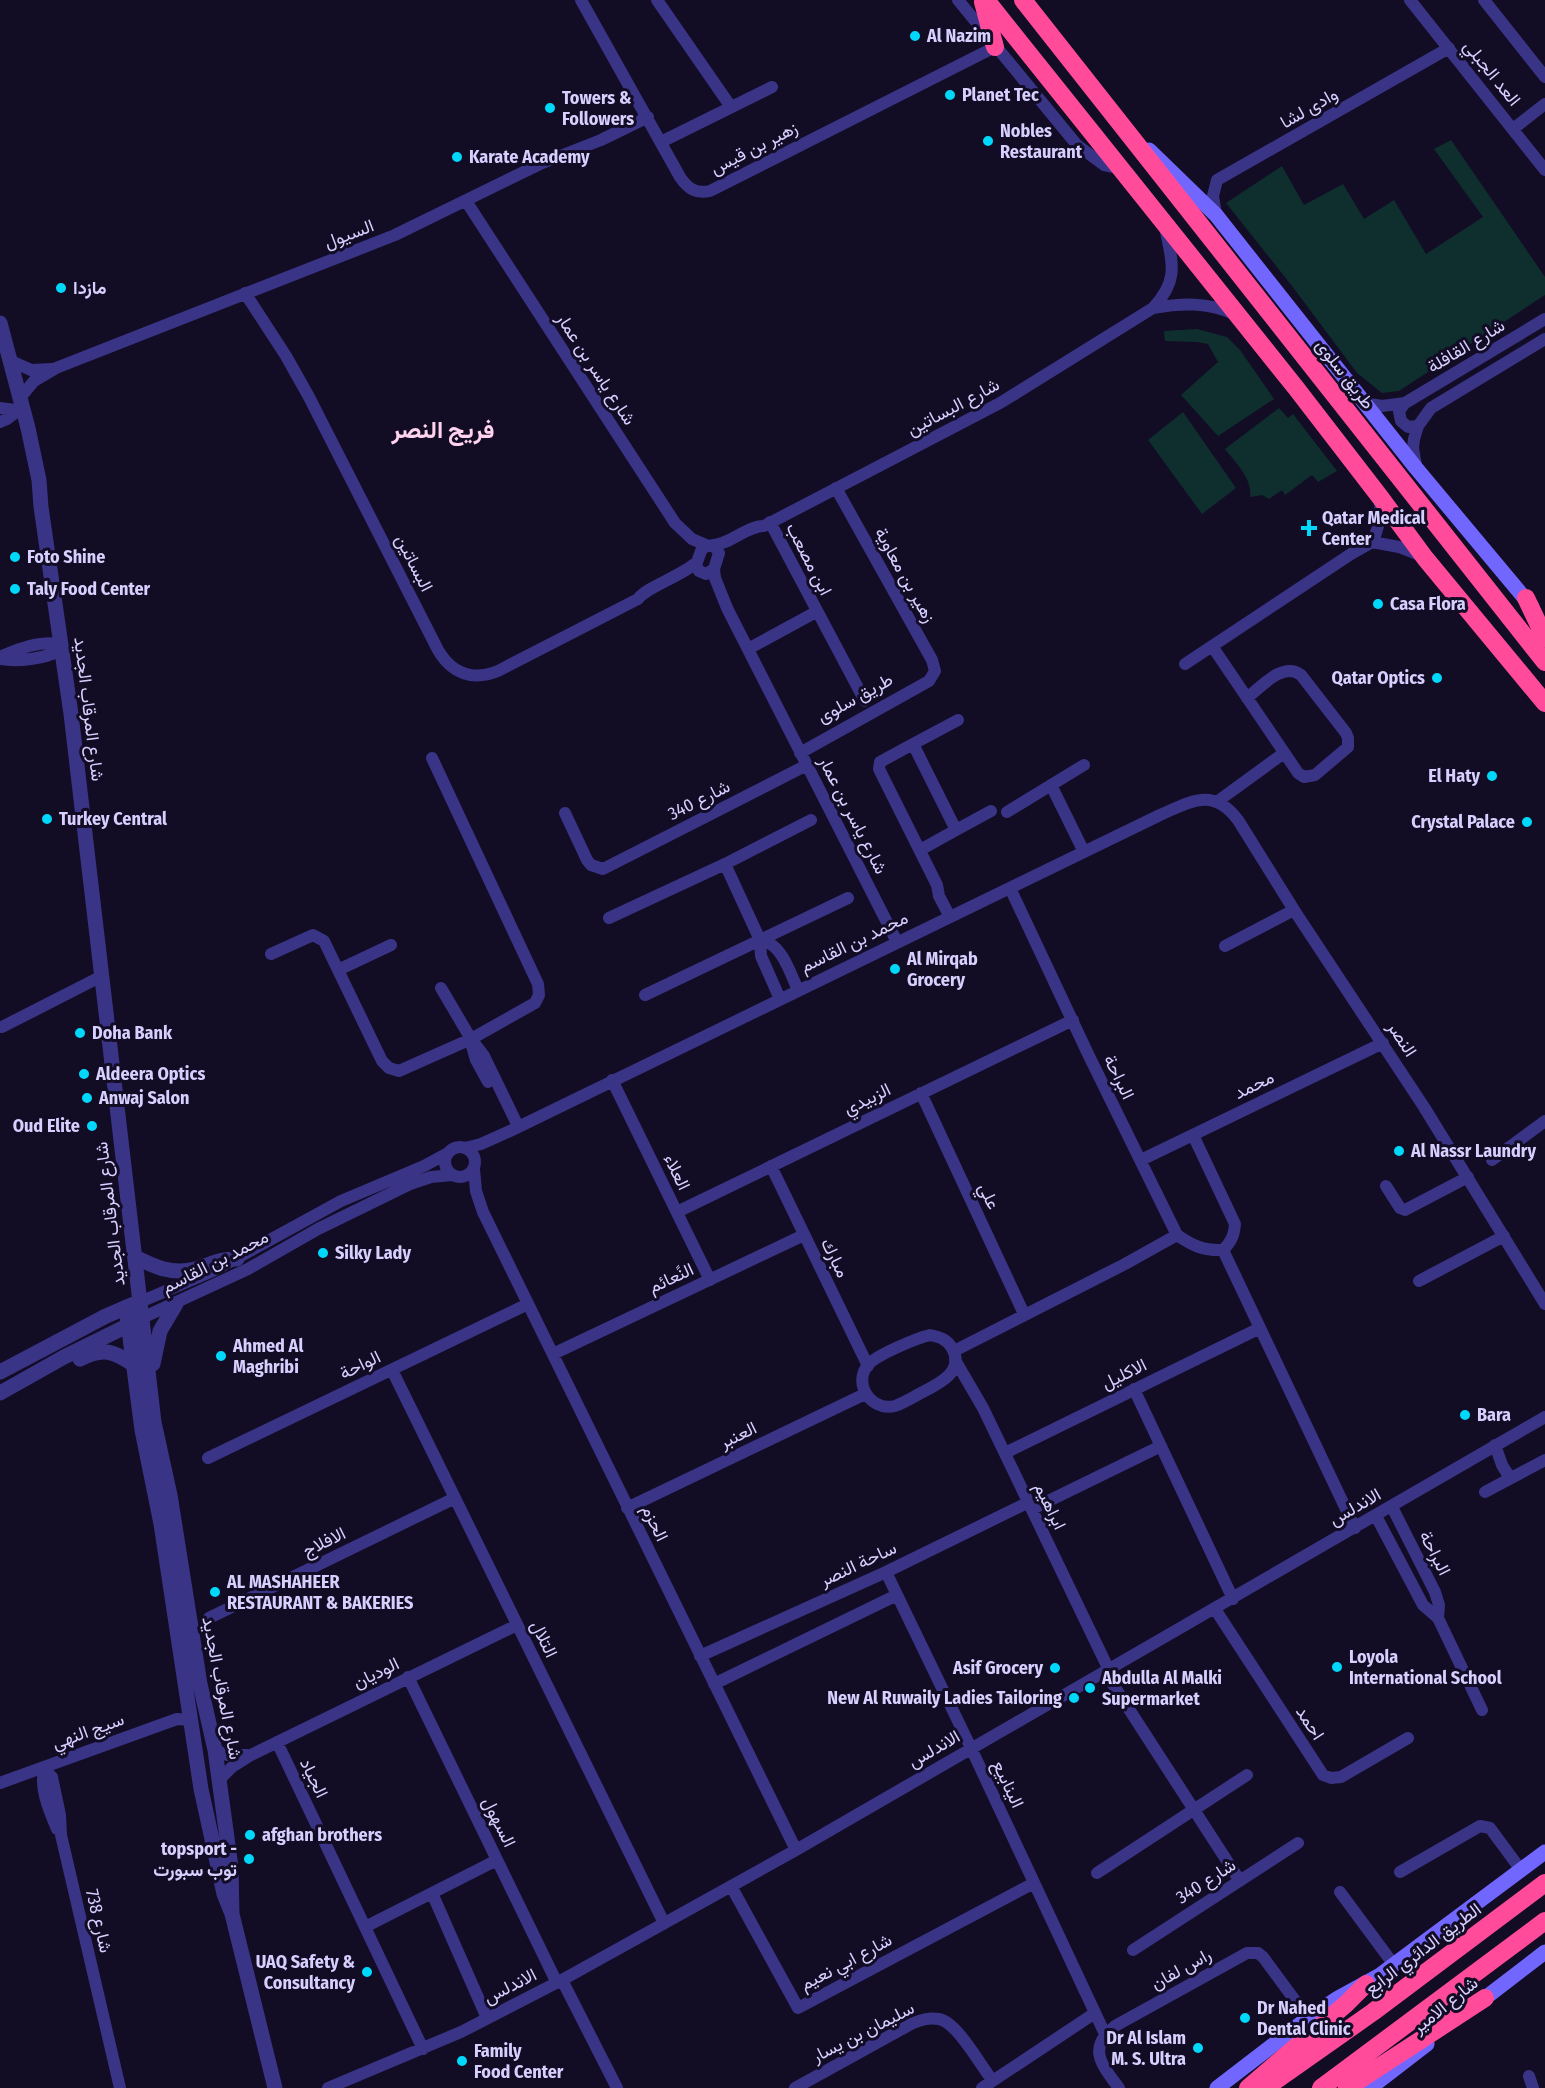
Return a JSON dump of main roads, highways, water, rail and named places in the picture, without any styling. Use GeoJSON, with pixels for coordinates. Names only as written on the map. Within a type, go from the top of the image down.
{"type":"FeatureCollection","features":[{"type":"Feature","properties":{"kind":"highway"},"geometry":{"type":"LineString","coordinates":[[984,0],[995,47]]}},
{"type":"Feature","properties":{"kind":"highway"},"geometry":{"type":"LineString","coordinates":[[984,0],[1238,316],[1380,496],[1425,558],[1543,701]]}},
{"type":"Feature","properties":{"kind":"highway","name":"طريق سلوى"},"geometry":{"type":"LineString","coordinates":[[1023,0],[1545,663]]}},
{"type":"Feature","properties":{"kind":"highway"},"geometry":{"type":"LineString","coordinates":[[1526,598],[1545,638]]}},
{"type":"Feature","properties":{"kind":"highway","name":"الطريق الدائري الرابع"},"geometry":{"type":"LineString","coordinates":[[1265,2088],[1373,2012],[1545,1883]]}},
{"type":"Feature","properties":{"kind":"highway"},"geometry":{"type":"LineString","coordinates":[[1321,2088],[1545,1921]]}},
{"type":"Feature","properties":{"kind":"highway"},"geometry":{"type":"LineString","coordinates":[[1248,2088],[1366,1984]]}},
{"type":"Feature","properties":{"kind":"highway"},"geometry":{"type":"LineString","coordinates":[[1347,2088],[1485,1998]]}},
{"type":"Feature","properties":{"kind":"main road","name":"طريق سلوى"},"geometry":{"type":"LineString","coordinates":[[1111,112],[1216,215],[1416,468],[1545,623]]}},
{"type":"Feature","properties":{"kind":"main road"},"geometry":{"type":"LineString","coordinates":[[1217,2088],[1308,2018],[1394,1965],[1545,1852]]}},
{"type":"Feature","properties":{"kind":"main road","name":"شارع الامير"},"geometry":{"type":"LineString","coordinates":[[1370,2088],[1545,1952]]}},
{"type":"Feature","properties":{"kind":"place","name":"Al Nazim"},"geometry":{"type":"Point","coordinates":[915,36]}},
{"type":"Feature","properties":{"kind":"place","name":"Planet Tec"},"geometry":{"type":"Point","coordinates":[950,95]}},
{"type":"Feature","properties":{"kind":"place","name":"Towers & Followers"},"geometry":{"type":"Point","coordinates":[550,108]}},
{"type":"Feature","properties":{"kind":"place","name":"Nobles Restaurant"},"geometry":{"type":"Point","coordinates":[988,141]}},
{"type":"Feature","properties":{"kind":"place","name":"Karate Academy"},"geometry":{"type":"Point","coordinates":[457,157]}},
{"type":"Feature","properties":{"kind":"place","name":"مازدا"},"geometry":{"type":"Point","coordinates":[61,288]}},
{"type":"Feature","properties":{"kind":"place","name":"Qatar Medical Center"},"geometry":{"type":"Point","coordinates":[1309,528]}},
{"type":"Feature","properties":{"kind":"place","name":"Foto Shine"},"geometry":{"type":"Point","coordinates":[15,557]}},
{"type":"Feature","properties":{"kind":"place","name":"Taly Food Center"},"geometry":{"type":"Point","coordinates":[15,589]}},
{"type":"Feature","properties":{"kind":"place","name":"Casa Flora"},"geometry":{"type":"Point","coordinates":[1378,604]}},
{"type":"Feature","properties":{"kind":"place","name":"Qatar Optics"},"geometry":{"type":"Point","coordinates":[1437,678]}},
{"type":"Feature","properties":{"kind":"place","name":"El Haty"},"geometry":{"type":"Point","coordinates":[1492,776]}},
{"type":"Feature","properties":{"kind":"place","name":"Turkey Central"},"geometry":{"type":"Point","coordinates":[47,819]}},
{"type":"Feature","properties":{"kind":"place","name":"Crystal Palace"},"geometry":{"type":"Point","coordinates":[1527,822]}},
{"type":"Feature","properties":{"kind":"place","name":"Al Mirqab Grocery"},"geometry":{"type":"Point","coordinates":[895,969]}},
{"type":"Feature","properties":{"kind":"place","name":"Doha Bank"},"geometry":{"type":"Point","coordinates":[80,1033]}},
{"type":"Feature","properties":{"kind":"place","name":"Aldeera Optics"},"geometry":{"type":"Point","coordinates":[84,1074]}},
{"type":"Feature","properties":{"kind":"place","name":"Anwaj Salon"},"geometry":{"type":"Point","coordinates":[87,1098]}},
{"type":"Feature","properties":{"kind":"place","name":"Oud Elite"},"geometry":{"type":"Point","coordinates":[92,1126]}},
{"type":"Feature","properties":{"kind":"place","name":"Al Nassr Laundry"},"geometry":{"type":"Point","coordinates":[1399,1151]}},
{"type":"Feature","properties":{"kind":"place","name":"Silky Lady"},"geometry":{"type":"Point","coordinates":[323,1253]}},
{"type":"Feature","properties":{"kind":"place","name":"Ahmed Al Maghribi"},"geometry":{"type":"Point","coordinates":[221,1356]}},
{"type":"Feature","properties":{"kind":"place","name":"Bara"},"geometry":{"type":"Point","coordinates":[1465,1415]}},
{"type":"Feature","properties":{"kind":"place","name":"AL MASHAHEER RESTAURANT & BAKERIES"},"geometry":{"type":"Point","coordinates":[215,1592]}},
{"type":"Feature","properties":{"kind":"place","name":"Loyola International School"},"geometry":{"type":"Point","coordinates":[1337,1667]}},
{"type":"Feature","properties":{"kind":"place","name":"Asif Grocery"},"geometry":{"type":"Point","coordinates":[1055,1668]}},
{"type":"Feature","properties":{"kind":"place","name":"Abdulla Al Malki Supermarket"},"geometry":{"type":"Point","coordinates":[1090,1688]}},
{"type":"Feature","properties":{"kind":"place","name":"New Al Ruwaily Ladies Tailoring"},"geometry":{"type":"Point","coordinates":[1074,1698]}},
{"type":"Feature","properties":{"kind":"place","name":"afghan brothers"},"geometry":{"type":"Point","coordinates":[250,1835]}},
{"type":"Feature","properties":{"kind":"place","name":"topsport - توب سبورت"},"geometry":{"type":"Point","coordinates":[249,1859]}},
{"type":"Feature","properties":{"kind":"place","name":"UAQ Safety & Consultancy"},"geometry":{"type":"Point","coordinates":[367,1972]}},
{"type":"Feature","properties":{"kind":"place","name":"Dr Nahed Dental Clinic"},"geometry":{"type":"Point","coordinates":[1245,2018]}},
{"type":"Feature","properties":{"kind":"place","name":"Dr Al Islam M. S. Ultra"},"geometry":{"type":"Point","coordinates":[1198,2048]}},
{"type":"Feature","properties":{"kind":"place","name":"Family Food Center"},"geometry":{"type":"Point","coordinates":[462,2061]}},
{"type":"Feature","properties":{"kind":"district","name":"فريج النصر"},"geometry":{"type":"Point","coordinates":[443,430]}}]}
